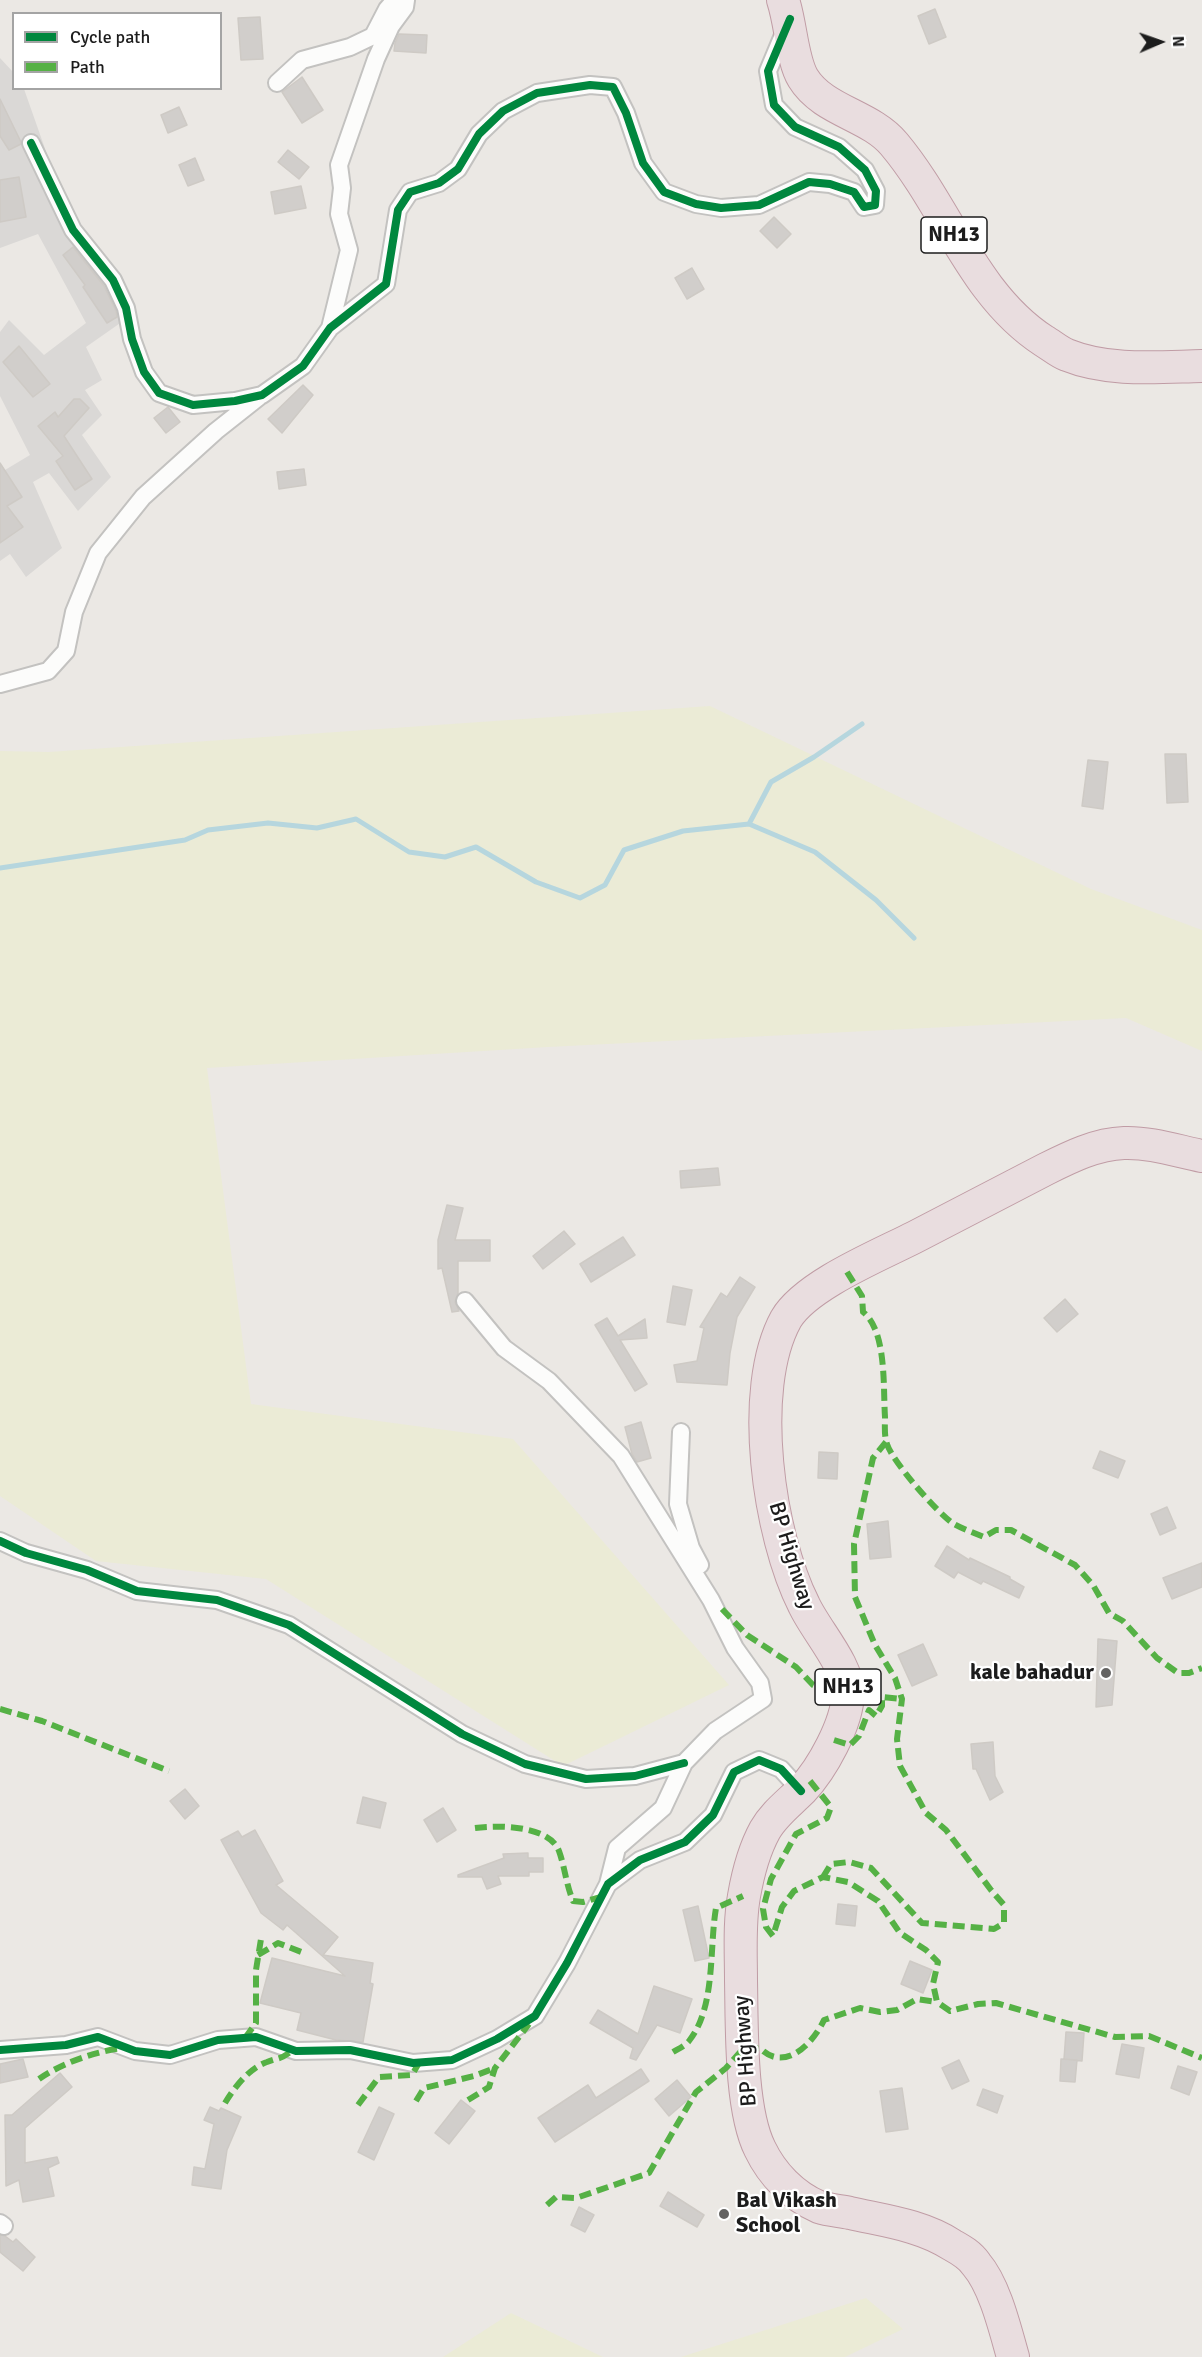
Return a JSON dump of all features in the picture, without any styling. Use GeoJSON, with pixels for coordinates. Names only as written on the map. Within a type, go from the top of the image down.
{"type":"FeatureCollection","features":[{"type":"Feature","properties":{"kind":"highway","name":"NH13"},"geometry":{"type":"LineString","coordinates":[[786,9],[797,67],[804,80],[814,92],[893,142],[987,286],[1025,328],[1066,355],[1101,363],[1144,368],[1202,366]]}},
{"type":"Feature","properties":{"kind":"highway","name":"BP Highway"},"geometry":{"type":"LineString","coordinates":[[1012,2357],[988,2285],[979,2267],[969,2255],[942,2238],[920,2228],[819,2207],[792,2191],[775,2174],[757,2143],[750,2123],[742,2050],[740,1924],[753,1854],[766,1826],[801,1791],[820,1767],[846,1714],[849,1689],[842,1669],[812,1623],[799,1595],[782,1542],[769,1483],[765,1432],[770,1374],[786,1319],[797,1305],[813,1292],[847,1272],[1076,1155],[1105,1146],[1125,1143],[1149,1145],[1202,1156]]}},
{"type":"Feature","properties":{"kind":"street"},"geometry":{"type":"LineString","coordinates":[[277,83],[302,60],[350,47],[373,36],[387,9],[395,0]]}},
{"type":"Feature","properties":{"kind":"street"},"geometry":{"type":"LineString","coordinates":[[330,328],[349,250],[339,214],[342,188],[339,165],[376,59],[391,26],[405,7],[406,0]]}},
{"type":"Feature","properties":{"kind":"street"},"geometry":{"type":"LineString","coordinates":[[0,684],[48,671],[66,651],[74,612],[98,553],[143,497],[216,432],[303,366],[330,328],[386,284],[398,210],[410,192],[439,183],[458,169],[479,134],[503,111],[537,93],[590,85],[613,87],[626,114],[643,163],[664,192],[696,204],[721,208],[759,205],[809,182],[830,184],[854,192],[864,207],[875,205],[876,191],[865,170],[838,147],[795,127],[774,105],[768,71],[786,9]]}},
{"type":"Feature","properties":{"kind":"street"},"geometry":{"type":"LineString","coordinates":[[31,143],[73,230],[113,280],[126,308],[132,339],[144,372],[159,393],[193,405],[235,401],[262,395]]}},
{"type":"Feature","properties":{"kind":"street"},"geometry":{"type":"LineString","coordinates":[[0,2050],[66,2045],[98,2037],[135,2051],[170,2055],[218,2040],[256,2037],[296,2051],[350,2050],[413,2063],[452,2060],[496,2039],[535,2016],[567,1963],[608,1884],[617,1848],[663,1808],[684,1763],[715,1731],[763,1700],[760,1683],[735,1648],[711,1600],[621,1456],[549,1381],[504,1348],[465,1301]]}},
{"type":"Feature","properties":{"kind":"street"},"geometry":{"type":"LineString","coordinates":[[681,1432],[678,1504],[691,1548],[722,1609],[735,1648]]}},
{"type":"Feature","properties":{"kind":"street"},"geometry":{"type":"LineString","coordinates":[[0,1541],[26,1553],[87,1570],[137,1591],[217,1600],[289,1625],[462,1734],[525,1764],[586,1779],[635,1776],[684,1763]]}},
{"type":"Feature","properties":{"kind":"street"},"geometry":{"type":"LineString","coordinates":[[608,1884],[640,1860],[685,1842],[713,1815],[734,1772],[759,1760],[781,1769],[801,1791]]}},
{"type":"Feature","properties":{"kind":"shaded area"},"geometry":{"type":"Polygon","coordinates":[[[0,58],[12,71],[12,90],[24,90],[61,194],[126,319],[86,347],[102,380],[85,390],[102,415],[82,435],[111,477],[78,511],[49,473],[33,482],[62,548],[26,577],[10,554],[0,561],[0,473],[30,455],[0,396],[0,332],[9,320],[44,355],[86,323],[38,234],[0,248],[0,58]]]}},
{"type":"Feature","properties":{"kind":"green space"},"geometry":{"type":"Polygon","coordinates":[[[710,706],[1091,889],[1202,930],[1202,1051],[1126,1018],[548,1047],[207,1068],[251,1404],[513,1439],[729,1685],[563,1766],[266,1579],[96,1561],[0,1496],[0,751],[49,752],[710,706]]]}},
{"type":"Feature","properties":{"kind":"green space"},"geometry":{"type":"Polygon","coordinates":[[[866,2298],[903,2329],[845,2357],[681,2357],[866,2298]]]}},
{"type":"Feature","properties":{"kind":"green space"},"geometry":{"type":"Polygon","coordinates":[[[511,2313],[603,2357],[443,2357],[511,2313]]]}},
{"type":"Feature","properties":{"kind":"building"},"geometry":{"type":"Polygon","coordinates":[[[935,9],[946,37],[929,44],[918,16],[935,9]]]}},
{"type":"Feature","properties":{"kind":"building"},"geometry":{"type":"Polygon","coordinates":[[[260,17],[263,59],[241,60],[238,18],[260,17]]]}},
{"type":"Feature","properties":{"kind":"building"},"geometry":{"type":"Polygon","coordinates":[[[399,34],[427,35],[426,53],[394,51],[399,34]]]}},
{"type":"Feature","properties":{"kind":"building"},"geometry":{"type":"Polygon","coordinates":[[[302,77],[323,110],[302,123],[282,92],[302,77]]]}},
{"type":"Feature","properties":{"kind":"building"},"geometry":{"type":"Polygon","coordinates":[[[0,99],[21,142],[9,150],[0,136],[0,99]]]}},
{"type":"Feature","properties":{"kind":"building"},"geometry":{"type":"Polygon","coordinates":[[[179,107],[187,125],[168,133],[161,115],[179,107]]]}},
{"type":"Feature","properties":{"kind":"building"},"geometry":{"type":"Polygon","coordinates":[[[288,150],[309,167],[299,179],[278,162],[288,150]]]}},
{"type":"Feature","properties":{"kind":"building"},"geometry":{"type":"Polygon","coordinates":[[[195,158],[204,180],[188,186],[179,165],[195,158]]]}},
{"type":"Feature","properties":{"kind":"building"},"geometry":{"type":"Polygon","coordinates":[[[19,177],[26,217],[0,222],[0,180],[19,177]]]}},
{"type":"Feature","properties":{"kind":"building"},"geometry":{"type":"Polygon","coordinates":[[[301,186],[306,208],[275,214],[271,192],[301,186]]]}},
{"type":"Feature","properties":{"kind":"building"},"geometry":{"type":"Polygon","coordinates":[[[774,217],[791,234],[777,248],[760,231],[774,217]]]}},
{"type":"Feature","properties":{"kind":"building"},"geometry":{"type":"Polygon","coordinates":[[[73,247],[104,286],[116,311],[117,317],[107,323],[83,287],[85,285],[63,255],[73,247]]]}},
{"type":"Feature","properties":{"kind":"building"},"geometry":{"type":"Polygon","coordinates":[[[692,268],[704,289],[687,299],[675,278],[692,268]]]}},
{"type":"Feature","properties":{"kind":"building"},"geometry":{"type":"Polygon","coordinates":[[[19,346],[50,384],[33,397],[3,362],[19,346]]]}},
{"type":"Feature","properties":{"kind":"building"},"geometry":{"type":"Polygon","coordinates":[[[303,385],[313,395],[282,433],[268,419],[303,385]]]}},
{"type":"Feature","properties":{"kind":"building"},"geometry":{"type":"Polygon","coordinates":[[[74,399],[80,399],[89,408],[64,436],[92,479],[75,490],[56,461],[63,456],[38,426],[55,412],[58,417],[74,399]]]}},
{"type":"Feature","properties":{"kind":"building"},"geometry":{"type":"Polygon","coordinates":[[[168,407],[180,422],[166,433],[154,418],[168,407]]]}},
{"type":"Feature","properties":{"kind":"building"},"geometry":{"type":"Polygon","coordinates":[[[0,463],[22,497],[7,506],[23,527],[0,543],[0,463]]]}},
{"type":"Feature","properties":{"kind":"building"},"geometry":{"type":"Polygon","coordinates":[[[304,469],[306,485],[279,489],[277,472],[304,469]]]}},
{"type":"Feature","properties":{"kind":"building"},"geometry":{"type":"Polygon","coordinates":[[[1165,754],[1186,754],[1188,802],[1167,803],[1165,754]]]}},
{"type":"Feature","properties":{"kind":"building"},"geometry":{"type":"Polygon","coordinates":[[[1088,760],[1108,762],[1103,809],[1082,806],[1088,760]]]}},
{"type":"Feature","properties":{"kind":"building"},"geometry":{"type":"Polygon","coordinates":[[[718,1168],[720,1185],[681,1188],[680,1171],[718,1168]]]}},
{"type":"Feature","properties":{"kind":"building"},"geometry":{"type":"Polygon","coordinates":[[[447,1205],[463,1208],[455,1240],[490,1240],[490,1261],[458,1261],[458,1293],[455,1302],[459,1311],[452,1312],[442,1268],[438,1269],[438,1240],[447,1205]]]}},
{"type":"Feature","properties":{"kind":"building"},"geometry":{"type":"Polygon","coordinates":[[[564,1231],[575,1244],[543,1269],[533,1256],[564,1231]]]}},
{"type":"Feature","properties":{"kind":"building"},"geometry":{"type":"Polygon","coordinates":[[[623,1237],[635,1255],[591,1282],[580,1264],[623,1237]]]}},
{"type":"Feature","properties":{"kind":"building"},"geometry":{"type":"Polygon","coordinates":[[[740,1277],[755,1287],[737,1317],[727,1385],[677,1382],[674,1365],[697,1361],[704,1328],[700,1327],[721,1293],[727,1297],[740,1277]]]}},
{"type":"Feature","properties":{"kind":"building"},"geometry":{"type":"Polygon","coordinates":[[[673,1286],[692,1290],[685,1325],[667,1322],[673,1286]]]}},
{"type":"Feature","properties":{"kind":"building"},"geometry":{"type":"Polygon","coordinates":[[[1065,1299],[1078,1314],[1057,1332],[1044,1318],[1065,1299]]]}},
{"type":"Feature","properties":{"kind":"building"},"geometry":{"type":"Polygon","coordinates":[[[607,1318],[618,1336],[645,1319],[647,1338],[620,1340],[647,1384],[635,1391],[595,1325],[607,1318]]]}},
{"type":"Feature","properties":{"kind":"building"},"geometry":{"type":"Polygon","coordinates":[[[641,1422],[651,1458],[637,1462],[632,1454],[625,1427],[641,1422]]]}},
{"type":"Feature","properties":{"kind":"building"},"geometry":{"type":"Polygon","coordinates":[[[1100,1451],[1125,1461],[1118,1478],[1093,1468],[1100,1451]]]}},
{"type":"Feature","properties":{"kind":"building"},"geometry":{"type":"Polygon","coordinates":[[[819,1452],[838,1453],[837,1479],[818,1478],[819,1452]]]}},
{"type":"Feature","properties":{"kind":"building"},"geometry":{"type":"Polygon","coordinates":[[[1167,1507],[1176,1528],[1160,1535],[1151,1514],[1167,1507]]]}},
{"type":"Feature","properties":{"kind":"building"},"geometry":{"type":"Polygon","coordinates":[[[888,1521],[891,1557],[870,1559],[867,1524],[888,1521]]]}},
{"type":"Feature","properties":{"kind":"building"},"geometry":{"type":"Polygon","coordinates":[[[947,1546],[969,1560],[970,1558],[1010,1577],[1024,1587],[1019,1598],[983,1581],[981,1584],[958,1572],[954,1578],[935,1566],[947,1546]]]}},
{"type":"Feature","properties":{"kind":"building"},"geometry":{"type":"Polygon","coordinates":[[[1202,1563],[1202,1587],[1172,1599],[1163,1578],[1202,1563]]]}},
{"type":"Feature","properties":{"kind":"building","name":"kale bahadur"},"geometry":{"type":"Polygon","coordinates":[[[1098,1639],[1117,1641],[1112,1705],[1096,1707],[1098,1639]]]}},
{"type":"Feature","properties":{"kind":"building"},"geometry":{"type":"Polygon","coordinates":[[[923,1644],[937,1675],[912,1686],[898,1655],[923,1644]]]}},
{"type":"Feature","properties":{"kind":"building"},"geometry":{"type":"Polygon","coordinates":[[[993,1742],[995,1776],[1003,1792],[990,1800],[976,1769],[973,1769],[971,1744],[993,1742]]]}},
{"type":"Feature","properties":{"kind":"building"},"geometry":{"type":"Polygon","coordinates":[[[185,1789],[199,1806],[185,1819],[170,1801],[185,1789]]]}},
{"type":"Feature","properties":{"kind":"building"},"geometry":{"type":"Polygon","coordinates":[[[363,1797],[386,1803],[380,1828],[357,1823],[363,1797]]]}},
{"type":"Feature","properties":{"kind":"building"},"geometry":{"type":"Polygon","coordinates":[[[443,1808],[456,1830],[437,1842],[424,1820],[443,1808]]]}},
{"type":"Feature","properties":{"kind":"building"},"geometry":{"type":"Polygon","coordinates":[[[255,1830],[283,1881],[276,1885],[338,1937],[323,1955],[373,1963],[370,1983],[373,1984],[363,2042],[336,2040],[297,2030],[301,2013],[260,2003],[272,1958],[345,1976],[287,1925],[283,1930],[261,1913],[221,1840],[238,1831],[242,1837],[255,1830]]]}},
{"type":"Feature","properties":{"kind":"building"},"geometry":{"type":"Polygon","coordinates":[[[528,1853],[528,1858],[543,1858],[543,1872],[529,1872],[529,1876],[498,1876],[501,1884],[487,1889],[482,1877],[458,1877],[458,1875],[504,1858],[503,1854],[528,1853]]]}},
{"type":"Feature","properties":{"kind":"building"},"geometry":{"type":"Polygon","coordinates":[[[838,1904],[857,1906],[855,1926],[836,1924],[838,1904]]]}},
{"type":"Feature","properties":{"kind":"building"},"geometry":{"type":"Polygon","coordinates":[[[698,1906],[709,1958],[695,1961],[683,1910],[698,1906]]]}},
{"type":"Feature","properties":{"kind":"building"},"geometry":{"type":"Polygon","coordinates":[[[910,1961],[932,1970],[923,1993],[901,1984],[910,1961]]]}},
{"type":"Feature","properties":{"kind":"building"},"geometry":{"type":"Polygon","coordinates":[[[654,1986],[692,1999],[680,2033],[657,2025],[636,2060],[630,2058],[633,2048],[590,2023],[598,2010],[638,2034],[654,1986]]]}},
{"type":"Feature","properties":{"kind":"building"},"geometry":{"type":"Polygon","coordinates":[[[1066,2032],[1084,2033],[1082,2061],[1064,2059],[1066,2032]]]}},
{"type":"Feature","properties":{"kind":"building"},"geometry":{"type":"Polygon","coordinates":[[[1122,2044],[1144,2048],[1139,2078],[1116,2074],[1122,2044]]]}},
{"type":"Feature","properties":{"kind":"building"},"geometry":{"type":"Polygon","coordinates":[[[23,2059],[28,2077],[0,2083],[0,2064],[23,2059]]]}},
{"type":"Feature","properties":{"kind":"building"},"geometry":{"type":"Polygon","coordinates":[[[1061,2059],[1077,2060],[1075,2082],[1060,2081],[1061,2059]]]}},
{"type":"Feature","properties":{"kind":"building"},"geometry":{"type":"Polygon","coordinates":[[[959,2060],[969,2081],[952,2089],[942,2068],[959,2060]]]}},
{"type":"Feature","properties":{"kind":"building"},"geometry":{"type":"Polygon","coordinates":[[[1178,2066],[1197,2072],[1189,2095],[1171,2088],[1178,2066]]]}},
{"type":"Feature","properties":{"kind":"building"},"geometry":{"type":"Polygon","coordinates":[[[641,2069],[649,2081],[555,2142],[538,2118],[588,2085],[596,2098],[641,2069]]]}},
{"type":"Feature","properties":{"kind":"building"},"geometry":{"type":"Polygon","coordinates":[[[60,2073],[72,2087],[25,2128],[25,2163],[57,2157],[59,2163],[48,2168],[54,2196],[23,2202],[19,2180],[6,2186],[5,2115],[12,2115],[60,2073]]]}},
{"type":"Feature","properties":{"kind":"building"},"geometry":{"type":"Polygon","coordinates":[[[677,2080],[691,2097],[669,2116],[655,2099],[677,2080]]]}},
{"type":"Feature","properties":{"kind":"building"},"geometry":{"type":"Polygon","coordinates":[[[902,2088],[908,2129],[886,2132],[880,2091],[902,2088]]]}},
{"type":"Feature","properties":{"kind":"building"},"geometry":{"type":"Polygon","coordinates":[[[983,2089],[1003,2096],[997,2113],[977,2105],[983,2089]]]}},
{"type":"Feature","properties":{"kind":"building"},"geometry":{"type":"Polygon","coordinates":[[[461,2100],[475,2111],[449,2144],[435,2133],[461,2100]]]}},
{"type":"Feature","properties":{"kind":"building"},"geometry":{"type":"Polygon","coordinates":[[[210,2107],[219,2111],[221,2108],[241,2117],[227,2150],[221,2189],[192,2185],[194,2167],[205,2169],[214,2124],[204,2120],[210,2107]]]}},
{"type":"Feature","properties":{"kind":"building"},"geometry":{"type":"Polygon","coordinates":[[[379,2107],[394,2114],[374,2160],[358,2152],[379,2107]]]}},
{"type":"Feature","properties":{"kind":"building"},"geometry":{"type":"Polygon","coordinates":[[[668,2192],[704,2215],[697,2227],[660,2206],[668,2192]]]}},
{"type":"Feature","properties":{"kind":"building"},"geometry":{"type":"Polygon","coordinates":[[[579,2207],[594,2215],[585,2232],[571,2225],[579,2207]]]}},
{"type":"Feature","properties":{"kind":"building"},"geometry":{"type":"Polygon","coordinates":[[[0,2235],[13,2242],[16,2239],[35,2257],[23,2271],[0,2252],[0,2235]]]}},
{"type":"Feature","properties":{"kind":"waterway"},"geometry":{"type":"LineString","coordinates":[[749,824],[771,782],[814,757],[862,724]]}},
{"type":"Feature","properties":{"kind":"waterway"},"geometry":{"type":"LineString","coordinates":[[0,868],[185,840],[208,830],[268,823],[317,828],[356,819],[409,852],[445,857],[476,847],[536,882],[580,898],[605,885],[624,850],[683,831],[749,824],[815,852],[876,900],[914,938]]}},
{"type":"Feature","properties":{"kind":"marked path"},"geometry":{"type":"LineString","coordinates":[[847,1272],[862,1296],[863,1312],[871,1321],[880,1346],[887,1444],[897,1462],[927,1499],[954,1524],[965,1529],[984,1537],[996,1530],[1011,1530],[1075,1565],[1093,1585],[1109,1613],[1123,1621],[1157,1658],[1178,1673],[1189,1673],[1202,1668]]}},
{"type":"Feature","properties":{"kind":"marked path"},"geometry":{"type":"LineString","coordinates":[[823,1877],[831,1864],[849,1862],[871,1868],[922,1923],[994,1929],[1004,1923],[1004,1905],[946,1830],[926,1813],[900,1766],[897,1739],[902,1699],[895,1678],[875,1645],[855,1597],[854,1544],[873,1458],[886,1442]]}},
{"type":"Feature","properties":{"kind":"marked path"},"geometry":{"type":"LineString","coordinates":[[722,1609],[747,1635],[796,1667],[813,1685],[821,1689],[849,1689]]}},
{"type":"Feature","properties":{"kind":"marked path"},"geometry":{"type":"LineString","coordinates":[[834,1740],[850,1745],[859,1736],[869,1710],[876,1716],[882,1706],[882,1697],[902,1699]]}},
{"type":"Feature","properties":{"kind":"marked path"},"geometry":{"type":"LineString","coordinates":[[0,1709],[42,1721],[169,1771]]}},
{"type":"Feature","properties":{"kind":"marked path"},"geometry":{"type":"LineString","coordinates":[[810,1781],[831,1807],[827,1818],[796,1834],[771,1879],[763,1909],[766,1927],[773,1936],[782,1907],[794,1891],[823,1877],[848,1882],[878,1901],[900,1933],[926,1950],[938,1962],[933,1984],[937,2002],[950,2011],[978,2004],[996,2003],[1115,2037],[1149,2036],[1202,2058]]}},
{"type":"Feature","properties":{"kind":"marked path"},"geometry":{"type":"LineString","coordinates":[[475,1828],[509,1827],[545,1836],[559,1851],[573,1901],[583,1902],[601,1897]]}},
{"type":"Feature","properties":{"kind":"marked path"},"geometry":{"type":"LineString","coordinates":[[673,2052],[689,2041],[704,2012],[708,1995],[716,1908],[743,1896]]}},
{"type":"Feature","properties":{"kind":"marked path"},"geometry":{"type":"LineString","coordinates":[[245,2038],[256,2023],[256,1970],[261,1939]]}},
{"type":"Feature","properties":{"kind":"marked path"},"geometry":{"type":"LineString","coordinates":[[258,1955],[278,1943],[304,1953]]}},
{"type":"Feature","properties":{"kind":"marked path"},"geometry":{"type":"LineString","coordinates":[[547,2205],[556,2197],[576,2198],[649,2173],[696,2092],[726,2068],[742,2050],[760,2048],[769,2055],[779,2058],[788,2056],[805,2046],[824,2020],[860,2008],[880,2012],[897,2010],[917,1999],[937,2002]]}},
{"type":"Feature","properties":{"kind":"marked path"},"geometry":{"type":"LineString","coordinates":[[468,2100],[489,2087],[495,2068],[529,2024]]}},
{"type":"Feature","properties":{"kind":"marked path"},"geometry":{"type":"LineString","coordinates":[[39,2079],[79,2059],[122,2048]]}},
{"type":"Feature","properties":{"kind":"marked path"},"geometry":{"type":"LineString","coordinates":[[225,2103],[237,2085],[254,2069],[293,2050]]}},
{"type":"Feature","properties":{"kind":"marked path"},"geometry":{"type":"LineString","coordinates":[[358,2105],[379,2077],[412,2075],[419,2063]]}},
{"type":"Feature","properties":{"kind":"marked path"},"geometry":{"type":"LineString","coordinates":[[416,2101],[424,2088],[474,2076],[495,2068]]}},
{"type":"Feature","properties":{"kind":"cycle path"},"geometry":{"type":"LineString","coordinates":[[31,143],[73,230],[113,280],[126,308],[132,339],[144,372],[159,393],[193,405],[235,401],[262,395],[303,366],[330,328],[386,284],[398,210],[410,192],[439,183],[458,169],[479,134],[503,111],[537,93],[590,85],[613,87],[626,113],[643,163],[664,192],[696,204],[721,208],[759,205],[809,182],[830,184],[854,192],[864,207],[875,205],[876,191],[865,170],[839,147],[795,127],[774,105],[768,71],[790,19]]}},
{"type":"Feature","properties":{"kind":"cycle path"},"geometry":{"type":"LineString","coordinates":[[0,1541],[26,1553],[87,1570],[137,1591],[217,1600],[289,1625],[462,1734],[525,1764],[586,1779],[635,1776],[684,1763]]}},
{"type":"Feature","properties":{"kind":"cycle path"},"geometry":{"type":"LineString","coordinates":[[0,2050],[66,2045],[98,2037],[135,2051],[170,2055],[218,2040],[256,2037],[296,2051],[350,2050],[413,2063],[452,2060],[497,2039],[535,2016],[567,1963],[608,1884],[640,1860],[685,1842],[713,1815],[734,1772],[759,1760],[781,1769],[801,1791]]}},
{"type":"Feature","properties":{"kind":"place","name":"kale bahadur"},"geometry":{"type":"Point","coordinates":[1106,1673]}},
{"type":"Feature","properties":{"kind":"place","name":"Bal Vikash School"},"geometry":{"type":"Point","coordinates":[724,2214]}}]}
